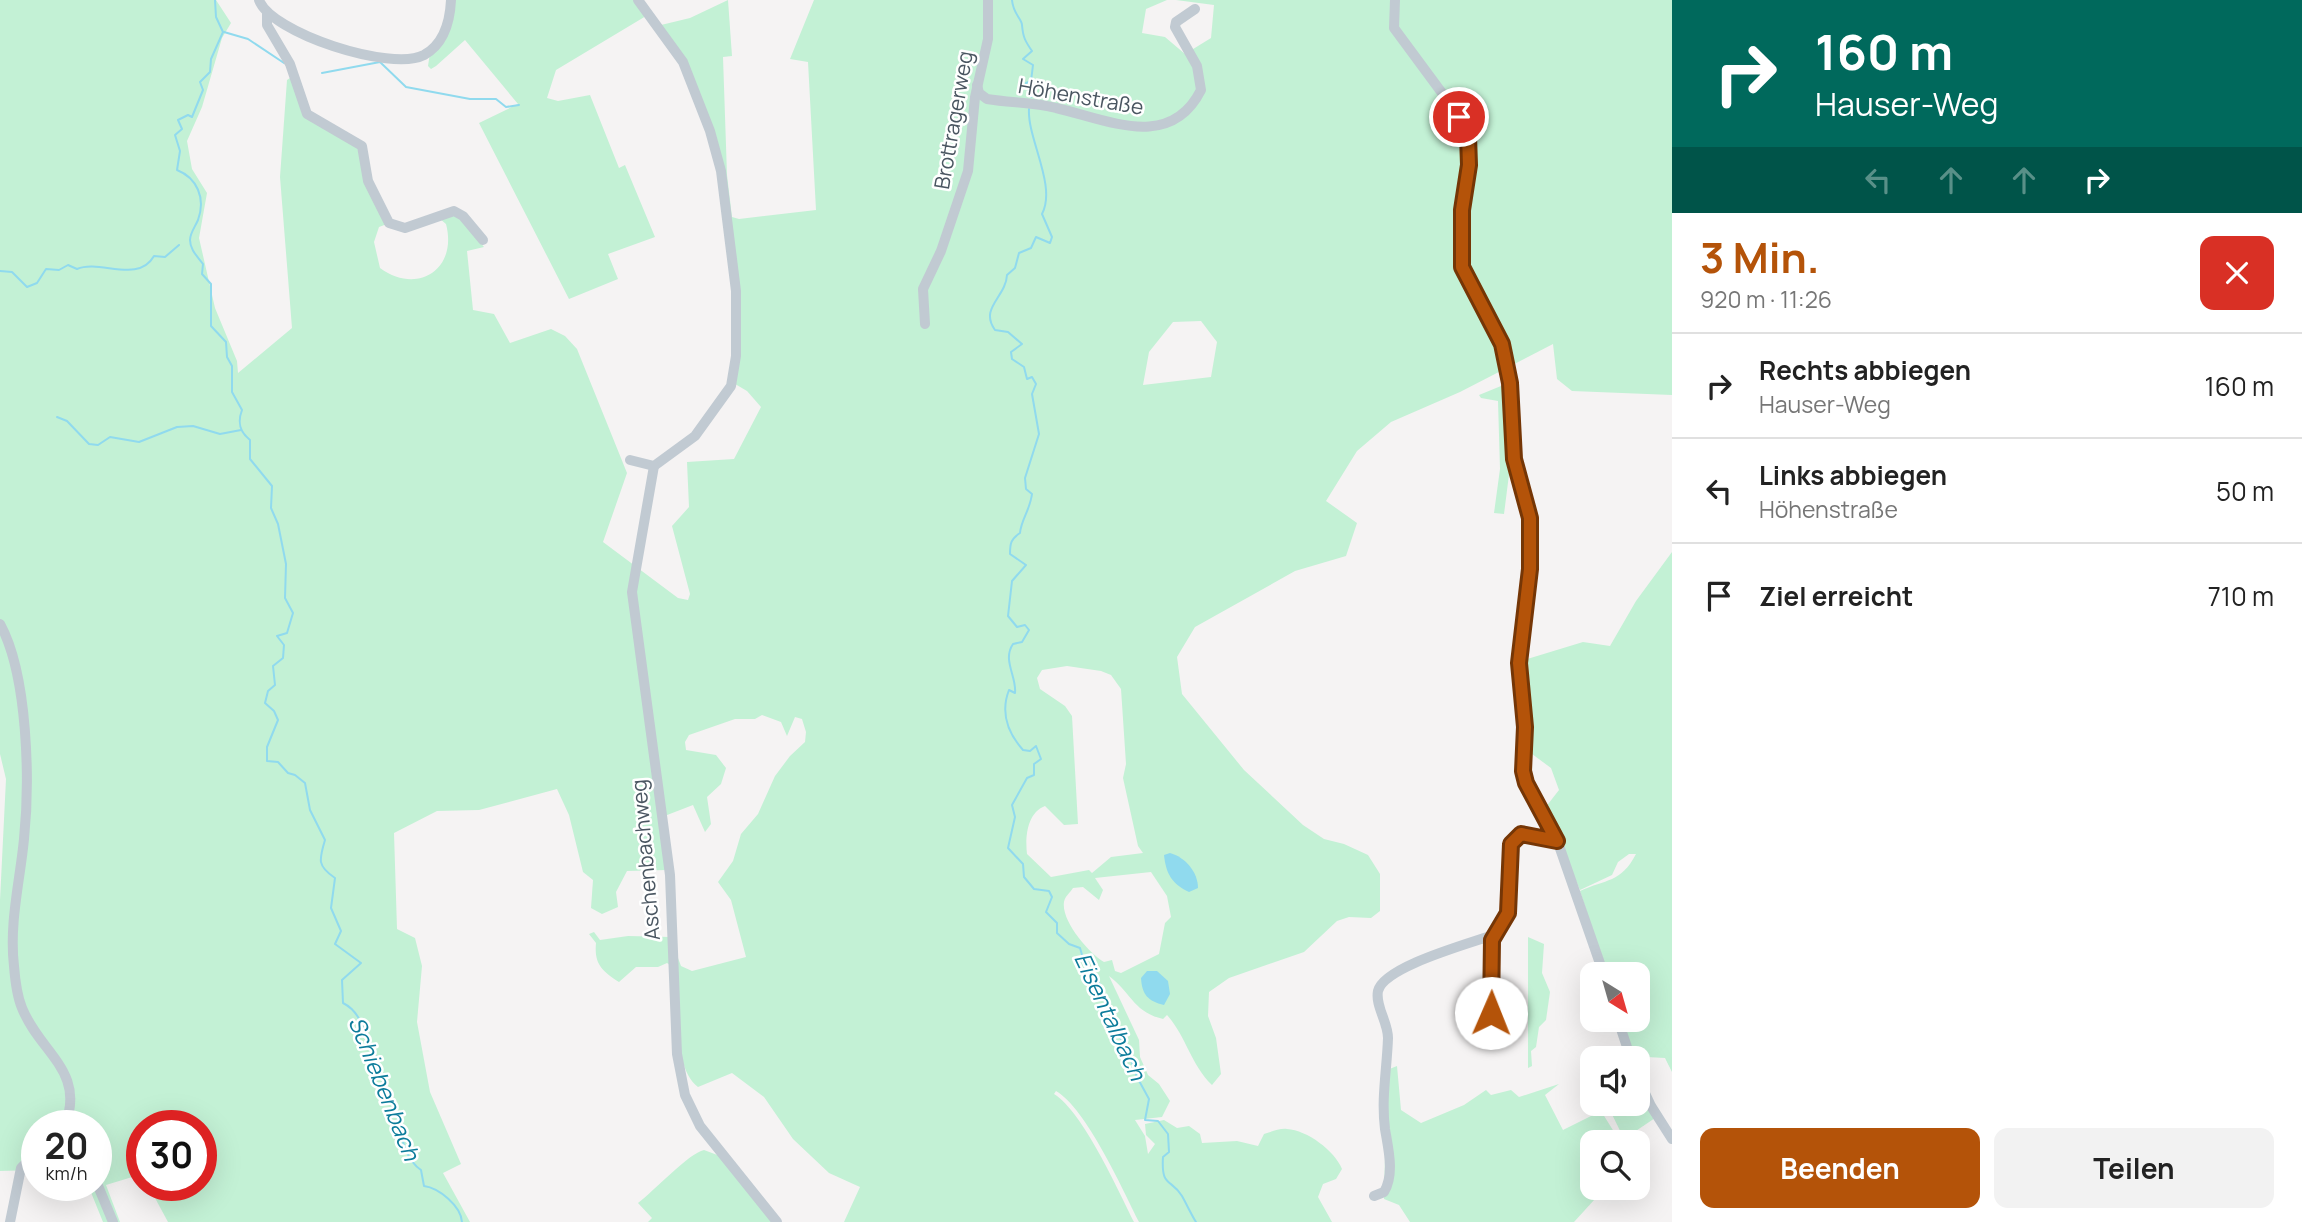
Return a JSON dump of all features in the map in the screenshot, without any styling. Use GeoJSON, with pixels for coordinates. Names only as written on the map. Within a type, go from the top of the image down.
{"type":"FeatureCollection","features":[{"type":"Feature","properties":{"kind":"street"},"geometry":{"type":"LineString","coordinates":[[263,7],[346,52],[368,57],[411,58],[426,54],[444,34],[451,0]]}},
{"type":"Feature","properties":{"kind":"street"},"geometry":{"type":"LineString","coordinates":[[630,460],[654,466],[695,436],[731,386],[737,310],[732,240],[721,171],[710,131],[683,62],[638,0]]}},
{"type":"Feature","properties":{"kind":"street","name":"Brottragerweg"},"geometry":{"type":"LineString","coordinates":[[925,324],[923,289],[941,251],[968,171],[977,85],[988,39],[988,0]]}},
{"type":"Feature","properties":{"kind":"street"},"geometry":{"type":"LineString","coordinates":[[1395,0],[1394,28],[1459,117],[1468,136],[1469,165],[1460,249],[1462,267],[1502,344],[1510,383],[1514,459],[1531,527],[1530,569],[1520,646],[1525,727],[1523,771],[1526,783],[1557,841],[1599,962]]}},
{"type":"Feature","properties":{"kind":"street"},"geometry":{"type":"LineString","coordinates":[[263,7],[267,25],[290,64],[306,114],[362,146],[369,181],[389,223],[405,228],[454,211],[463,216],[483,240]]}},
{"type":"Feature","properties":{"kind":"street","name":"Höhenstraße"},"geometry":{"type":"LineString","coordinates":[[977,85],[978,93],[987,99],[1053,107],[1145,128],[1161,125],[1185,111],[1201,90],[1197,66],[1175,27],[1176,22],[1195,9]]}},
{"type":"Feature","properties":{"kind":"street","name":"Aschenbachweg"},"geometry":{"type":"LineString","coordinates":[[654,466],[632,592],[670,875],[673,1007],[679,1066],[685,1095],[700,1126],[777,1222]]}},
{"type":"Feature","properties":{"kind":"street"},"geometry":{"type":"LineString","coordinates":[[0,624],[13,650],[20,678],[27,788],[25,837],[14,919],[14,965],[21,1007],[71,1085],[70,1110]]}},
{"type":"Feature","properties":{"kind":"street"},"geometry":{"type":"LineString","coordinates":[[1490,1037],[1492,940],[1508,913],[1509,857],[1513,841],[1526,833],[1557,841]]}},
{"type":"Feature","properties":{"kind":"street"},"geometry":{"type":"LineString","coordinates":[[1374,1196],[1384,1192],[1390,1174],[1382,1102],[1388,1033],[1378,1000],[1379,989],[1389,978],[1410,965],[1496,934]]}},
{"type":"Feature","properties":{"kind":"street"},"geometry":{"type":"LineString","coordinates":[[1650,1104],[1672,1139]]}},
{"type":"Feature","properties":{"kind":"street"},"geometry":{"type":"LineString","coordinates":[[10,1222],[21,1168]]}},
{"type":"Feature","properties":{"kind":"street"},"geometry":{"type":"LineString","coordinates":[[104,1201],[113,1222]]}},
{"type":"Feature","properties":{"kind":"green space"},"geometry":{"type":"Polygon","coordinates":[[[0,0],[216,0],[231,23],[222,38],[202,107],[187,141],[192,169],[207,193],[199,238],[215,308],[237,361],[238,373],[292,328],[280,177],[287,80],[293,76],[302,106],[362,148],[387,224],[379,227],[374,242],[380,268],[394,276],[408,279],[431,273],[440,265],[446,254],[446,224],[439,218],[456,214],[484,247],[467,251],[473,310],[494,314],[510,343],[551,329],[565,336],[577,349],[627,473],[603,542],[678,598],[688,600],[690,594],[672,526],[689,507],[687,462],[734,459],[761,407],[747,391],[730,381],[734,310],[718,166],[694,90],[661,25],[690,18],[728,0],[732,56],[723,57],[727,175],[732,217],[739,219],[816,210],[808,62],[790,59],[814,0],[1167,0],[1146,9],[1142,33],[1165,37],[1185,54],[1211,38],[1214,5],[1176,0],[1672,0],[1672,395],[1572,391],[1557,379],[1553,344],[1460,392],[1391,422],[1357,451],[1326,501],[1357,523],[1346,556],[1295,571],[1195,627],[1177,657],[1182,694],[1244,770],[1303,825],[1324,839],[1344,844],[1368,855],[1380,874],[1380,911],[1371,918],[1349,917],[1337,921],[1304,952],[1229,978],[1209,992],[1208,1016],[1216,1038],[1221,1074],[1212,1085],[1199,1069],[1167,1015],[1163,1019],[1145,1012],[1109,976],[1139,1040],[1140,1057],[1148,1075],[1159,1084],[1170,1101],[1162,1117],[1135,1120],[1145,1136],[1148,1154],[1155,1144],[1146,1135],[1145,1124],[1164,1120],[1177,1128],[1189,1126],[1200,1134],[1202,1143],[1237,1141],[1258,1146],[1264,1134],[1284,1129],[1295,1130],[1311,1137],[1333,1155],[1342,1169],[1336,1179],[1323,1184],[1318,1197],[1332,1222],[1139,1222],[1091,1131],[1068,1100],[1056,1091],[1054,1094],[1065,1103],[1088,1134],[1134,1222],[844,1222],[860,1187],[829,1173],[793,1139],[764,1097],[732,1073],[698,1087],[690,1078],[680,1049],[676,969],[667,963],[658,967],[636,967],[619,982],[600,966],[596,956],[596,943],[589,934],[594,932],[600,940],[628,936],[670,937],[681,966],[692,971],[746,957],[731,900],[718,882],[733,861],[741,834],[758,814],[775,776],[805,742],[806,732],[802,719],[795,717],[787,736],[781,722],[762,715],[755,719],[735,719],[689,735],[685,742],[686,750],[716,755],[726,768],[721,784],[707,797],[711,824],[705,832],[693,805],[662,817],[667,870],[627,871],[616,892],[618,907],[602,914],[591,908],[593,880],[583,872],[569,815],[557,789],[479,810],[437,811],[394,833],[397,929],[415,938],[422,966],[417,1022],[430,1092],[461,1164],[443,1173],[470,1222],[168,1222],[157,1201],[217,1201],[217,1110],[126,1110],[126,1179],[112,1183],[112,1110],[21,1110],[21,1170],[0,1171],[0,900],[6,779],[0,754],[0,0]],[[1201,321],[1173,322],[1149,352],[1143,385],[1211,377],[1217,342],[1201,321]],[[1067,666],[1042,670],[1037,678],[1040,689],[1065,706],[1072,716],[1078,824],[1064,825],[1045,806],[1034,814],[1028,826],[1026,840],[1027,854],[1051,877],[1089,870],[1092,873],[1111,857],[1143,853],[1138,846],[1123,778],[1126,764],[1121,689],[1111,675],[1067,666]],[[1151,872],[1095,878],[1103,890],[1099,900],[1083,887],[1073,888],[1064,902],[1064,910],[1071,927],[1084,944],[1104,962],[1112,960],[1115,971],[1121,973],[1159,954],[1165,923],[1171,917],[1167,896],[1151,872]]]}},
{"type":"Feature","properties":{"kind":"green space"},"geometry":{"type":"Polygon","coordinates":[[[453,0],[635,0],[646,16],[556,70],[547,98],[558,101],[590,95],[619,168],[625,165],[655,237],[608,254],[618,279],[569,299],[479,123],[518,104],[465,40],[436,66],[431,69],[428,66],[430,53],[435,48],[453,0]]]}},
{"type":"Feature","properties":{"kind":"green space"},"geometry":{"type":"Polygon","coordinates":[[[1501,386],[1506,387],[1511,459],[1504,514],[1494,513],[1500,469],[1498,401],[1481,398],[1479,395],[1501,386]]]}},
{"type":"Feature","properties":{"kind":"green space"},"geometry":{"type":"Polygon","coordinates":[[[1672,552],[1672,1072],[1665,1058],[1650,1057],[1650,1046],[1631,1046],[1626,1032],[1650,1032],[1650,962],[1603,962],[1580,891],[1619,875],[1636,854],[1629,854],[1618,862],[1612,875],[1580,890],[1545,808],[1559,790],[1551,768],[1528,751],[1524,660],[1583,642],[1610,646],[1636,601],[1672,552]]]}},
{"type":"Feature","properties":{"kind":"green space"},"geometry":{"type":"Polygon","coordinates":[[[1528,937],[1544,944],[1542,973],[1550,992],[1546,1020],[1539,1027],[1536,1047],[1531,1051],[1532,1066],[1528,1068],[1528,937]]]}},
{"type":"Feature","properties":{"kind":"green space"},"geometry":{"type":"Polygon","coordinates":[[[1397,1066],[1401,1110],[1421,1123],[1464,1105],[1486,1090],[1491,1095],[1511,1090],[1519,1097],[1559,1084],[1545,1095],[1563,1130],[1591,1116],[1604,1116],[1613,1130],[1580,1130],[1580,1200],[1594,1200],[1574,1222],[1410,1222],[1399,1205],[1384,1199],[1387,1070],[1397,1066]]]}},
{"type":"Feature","properties":{"kind":"green space"},"geometry":{"type":"Polygon","coordinates":[[[1650,1108],[1655,1118],[1637,1130],[1620,1130],[1613,1116],[1650,1116],[1650,1108]]]}},
{"type":"Feature","properties":{"kind":"green space"},"geometry":{"type":"Polygon","coordinates":[[[704,1150],[720,1156],[773,1222],[648,1222],[652,1218],[638,1203],[681,1165],[704,1150]]]}},
{"type":"Feature","properties":{"kind":"green space"},"geometry":{"type":"Polygon","coordinates":[[[94,1201],[112,1201],[120,1222],[103,1222],[94,1201]]]}},
{"type":"Feature","properties":{"kind":"water"},"geometry":{"type":"Polygon","coordinates":[[[1170,853],[1190,866],[1196,876],[1198,888],[1189,892],[1174,882],[1168,873],[1164,855],[1170,853]]]}},
{"type":"Feature","properties":{"kind":"water"},"geometry":{"type":"Polygon","coordinates":[[[1147,971],[1157,971],[1168,981],[1170,994],[1164,1005],[1144,993],[1141,978],[1147,971]]]}},
{"type":"Feature","properties":{"kind":"waterway","name":"Schiebenbach"},"geometry":{"type":"LineString","coordinates":[[215,0],[216,17],[223,32],[211,59],[210,72],[200,82],[203,90],[192,117],[188,115],[178,120],[182,129],[175,135],[180,151],[177,170],[190,178],[200,197],[200,212],[190,244],[203,264],[202,274],[211,284],[211,326],[226,342],[227,357],[232,366],[232,392],[242,410],[240,423],[244,434],[250,440],[250,459],[272,486],[271,508],[278,524],[286,564],[285,598],[293,613],[287,633],[277,636],[284,645],[283,658],[273,666],[275,685],[268,691],[265,703],[274,711],[278,720],[267,747],[267,761],[278,762],[288,773],[305,783],[310,810],[325,840],[321,853],[322,866],[335,878],[331,908],[341,931],[335,944],[361,963],[342,980],[343,1003],[360,1020],[376,1056],[373,1064],[394,1106],[406,1152],[421,1170],[424,1186],[436,1190],[448,1199],[458,1210],[462,1222]]}},
{"type":"Feature","properties":{"kind":"waterway","name":"Eisentalbach"},"geometry":{"type":"LineString","coordinates":[[1012,0],[1022,23],[1025,39],[1032,51],[1023,59],[1033,65],[1031,81],[1026,83],[1031,97]]}},
{"type":"Feature","properties":{"kind":"waterway"},"geometry":{"type":"LineString","coordinates":[[224,32],[248,39],[284,63]]}},
{"type":"Feature","properties":{"kind":"waterway"},"geometry":{"type":"LineString","coordinates":[[322,73],[380,62],[406,87],[470,99],[496,99],[506,107],[519,105]]}},
{"type":"Feature","properties":{"kind":"waterway","name":"Eisentalbach"},"geometry":{"type":"LineString","coordinates":[[1029,109],[1032,134],[1046,190],[1046,203],[1042,214],[1052,237],[1050,243],[1036,237],[1031,248],[1019,253],[1015,268],[1007,275],[1006,283],[990,315],[995,330],[1008,332],[1022,344],[1011,352],[1012,359],[1024,367],[1027,379],[1032,377],[1036,384],[1032,394],[1039,434],[1025,478],[1026,489],[1032,494],[1031,500],[1020,533],[1013,539],[1010,547],[1010,554],[1026,565],[1012,581],[1008,616],[1017,627],[1025,625],[1029,630],[1022,642],[1013,644],[1010,650],[1009,662],[1015,693],[1009,690],[1005,707],[1007,722],[1018,743],[1023,750],[1030,751],[1036,746],[1041,759],[1034,764],[1034,775],[1027,778],[1012,805],[1015,817],[1008,848],[1023,864],[1024,877],[1034,889],[1049,891],[1052,897],[1046,912],[1057,923],[1057,933],[1069,944],[1080,948],[1086,968],[1103,988],[1105,1005],[1115,1017],[1113,1030],[1125,1043],[1137,1077],[1149,1099],[1145,1120],[1158,1121],[1168,1134],[1169,1152],[1163,1157],[1165,1178],[1178,1190],[1196,1222]]}},
{"type":"Feature","properties":{"kind":"waterway"},"geometry":{"type":"LineString","coordinates":[[0,271],[12,272],[27,287],[37,283],[46,269],[59,270],[68,265],[77,269],[96,267],[129,270],[147,264],[154,256],[165,257],[179,245]]}},
{"type":"Feature","properties":{"kind":"waterway"},"geometry":{"type":"LineString","coordinates":[[57,417],[67,421],[89,444],[98,445],[110,437],[139,442],[177,427],[193,426],[220,434],[241,430]]}},
{"type":"Feature","properties":{"kind":"route"},"geometry":{"type":"LineString","coordinates":[[1459,117],[1468,136],[1469,165],[1462,210],[1462,267],[1502,344],[1510,383],[1514,459],[1530,518],[1530,569],[1519,663],[1525,727],[1523,771],[1526,783],[1557,841],[1521,834],[1511,844],[1508,913],[1505,923],[1492,940],[1491,1013]]}}]}
